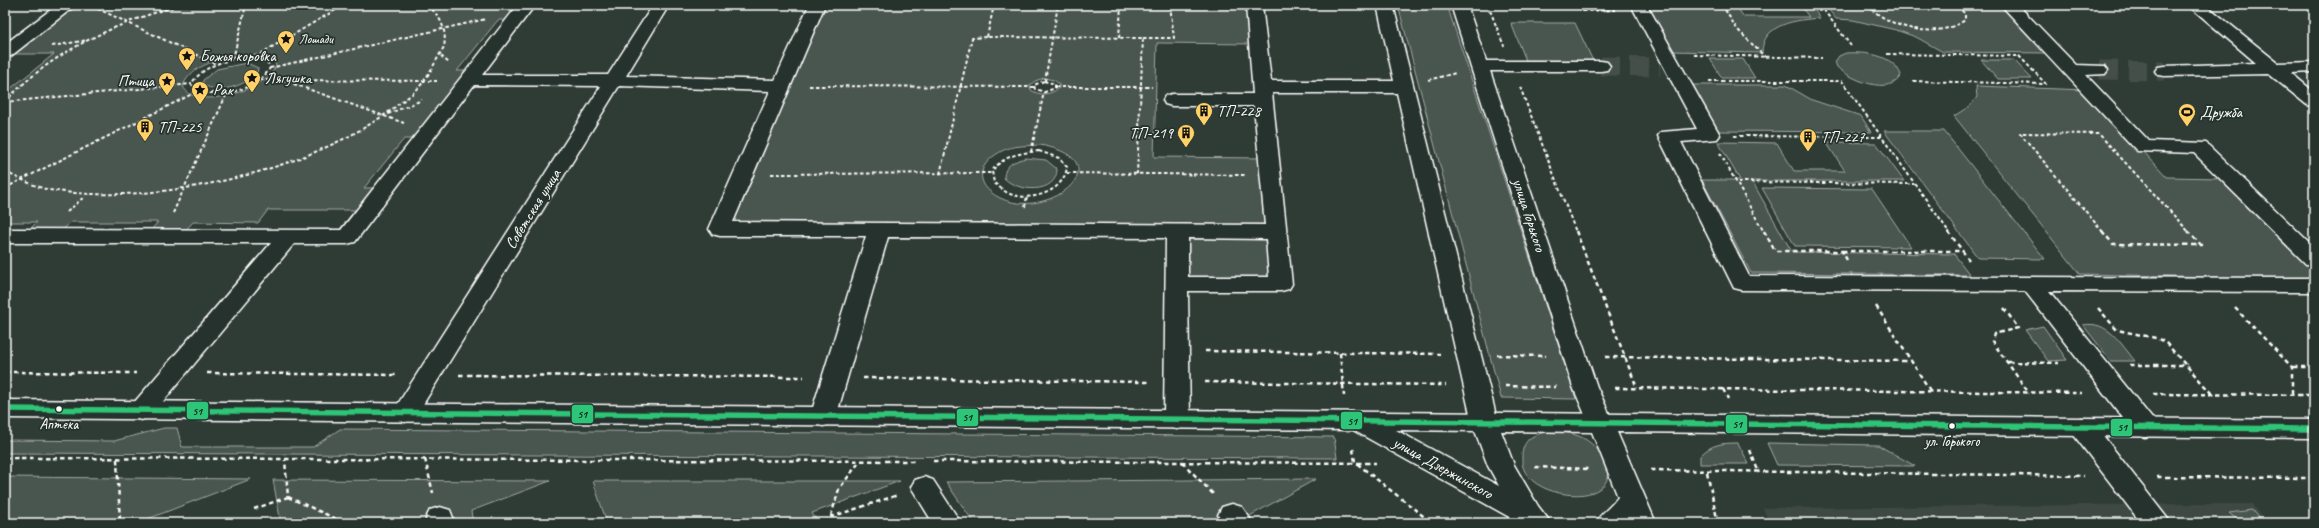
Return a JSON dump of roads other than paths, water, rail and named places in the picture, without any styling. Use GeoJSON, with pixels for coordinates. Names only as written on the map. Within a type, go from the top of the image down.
{"type":"FeatureCollection","features":[{"type":"Feature","properties":{"kind":"street"},"geometry":{"type":"LineString","coordinates":[[5,52],[68,5]]}},
{"type":"Feature","properties":{"kind":"street","name":"Советская улица"},"geometry":{"type":"LineString","coordinates":[[404,413],[662,5]]}},
{"type":"Feature","properties":{"kind":"street"},"geometry":{"type":"LineString","coordinates":[[816,5],[720,229],[1276,232]]}},
{"type":"Feature","properties":{"kind":"street"},"geometry":{"type":"LineString","coordinates":[[1177,284],[1281,284],[1254,5]]}},
{"type":"Feature","properties":{"kind":"street"},"geometry":{"type":"LineString","coordinates":[[1384,5],[1485,422]]}},
{"type":"Feature","properties":{"kind":"street","name":"улица Горького"},"geometry":{"type":"LineString","coordinates":[[1459,5],[1586,387],[1601,424]]}},
{"type":"Feature","properties":{"kind":"street"},"geometry":{"type":"LineString","coordinates":[[2008,5],[2072,70],[2144,147],[2198,147],[2314,259]]}},
{"type":"Feature","properties":{"kind":"street"},"geometry":{"type":"LineString","coordinates":[[2196,5],[2314,101]]}},
{"type":"Feature","properties":{"kind":"street"},"geometry":{"type":"LineString","coordinates":[[5,236],[347,237],[525,8]]}},
{"type":"Feature","properties":{"kind":"street"},"geometry":{"type":"LineString","coordinates":[[1640,8],[1670,67],[1710,136],[1668,136],[1742,283],[2314,285]]}},
{"type":"Feature","properties":{"kind":"street"},"geometry":{"type":"LineString","coordinates":[[1480,66],[1601,66]]}},
{"type":"Feature","properties":{"kind":"street"},"geometry":{"type":"LineString","coordinates":[[2164,71],[2314,67]]}},
{"type":"Feature","properties":{"kind":"street"},"geometry":{"type":"LineString","coordinates":[[2072,70],[2099,70]]}},
{"type":"Feature","properties":{"kind":"street"},"geometry":{"type":"LineString","coordinates":[[469,80],[613,81],[782,86]]}},
{"type":"Feature","properties":{"kind":"street"},"geometry":{"type":"LineString","coordinates":[[1172,100],[1404,87]]}},
{"type":"Feature","properties":{"kind":"street"},"geometry":{"type":"LineString","coordinates":[[823,417],[879,230]]}},
{"type":"Feature","properties":{"kind":"street"},"geometry":{"type":"LineString","coordinates":[[1177,231],[1177,420]]}},
{"type":"Feature","properties":{"kind":"street"},"geometry":{"type":"LineString","coordinates":[[141,410],[288,237]]}},
{"type":"Feature","properties":{"kind":"street"},"geometry":{"type":"LineString","coordinates":[[2030,283],[2145,428]]}},
{"type":"Feature","properties":{"kind":"street"},"geometry":{"type":"LineString","coordinates":[[5,409],[1358,422],[2314,429]]}},
{"type":"Feature","properties":{"kind":"street","name":"улица Дзержинского"},"geometry":{"type":"LineString","coordinates":[[1358,422],[1538,520]]}},
{"type":"Feature","properties":{"kind":"street","name":"улица Дзержинского"},"geometry":{"type":"LineString","coordinates":[[1485,422],[1501,466],[1538,520]]}},
{"type":"Feature","properties":{"kind":"street"},"geometry":{"type":"LineString","coordinates":[[1601,424],[1636,511],[1620,515],[1609,523]]}},
{"type":"Feature","properties":{"kind":"street"},"geometry":{"type":"LineString","coordinates":[[2082,427],[2157,523]]}},
{"type":"Feature","properties":{"kind":"street"},"geometry":{"type":"LineString","coordinates":[[924,487],[947,523]]}},
{"type":"Feature","properties":{"kind":"tunnel"},"geometry":{"type":"LineString","coordinates":[[1601,66],[1660,67]]}},
{"type":"Feature","properties":{"kind":"tunnel"},"geometry":{"type":"LineString","coordinates":[[2099,70],[2164,71]]}},
{"type":"Feature","properties":{"kind":"place","name":"Лошади"},"geometry":{"type":"Point","coordinates":[286,54]}},
{"type":"Feature","properties":{"kind":"place","name":"Божья коровка"},"geometry":{"type":"Point","coordinates":[187,71]}},
{"type":"Feature","properties":{"kind":"place","name":"Лягушка"},"geometry":{"type":"Point","coordinates":[252,93]}},
{"type":"Feature","properties":{"kind":"place","name":"Птица"},"geometry":{"type":"Point","coordinates":[167,96]}},
{"type":"Feature","properties":{"kind":"place","name":"Рак"},"geometry":{"type":"Point","coordinates":[200,105]}},
{"type":"Feature","properties":{"kind":"place","name":"ТП-228"},"geometry":{"type":"Point","coordinates":[1204,126]}},
{"type":"Feature","properties":{"kind":"place","name":"Дружба"},"geometry":{"type":"Point","coordinates":[2187,127]}},
{"type":"Feature","properties":{"kind":"place","name":"ТП-225"},"geometry":{"type":"Point","coordinates":[145,142]}},
{"type":"Feature","properties":{"kind":"place","name":"ТП-219"},"geometry":{"type":"Point","coordinates":[1186,148]}},
{"type":"Feature","properties":{"kind":"place","name":"ТП-227"},"geometry":{"type":"Point","coordinates":[1808,152]}},
{"type":"Feature","properties":{"kind":"place","name":"Аптека"},"geometry":{"type":"Point","coordinates":[59,409]}},
{"type":"Feature","properties":{"kind":"place","name":"ул. Горького"},"geometry":{"type":"Point","coordinates":[1952,426]}}]}
